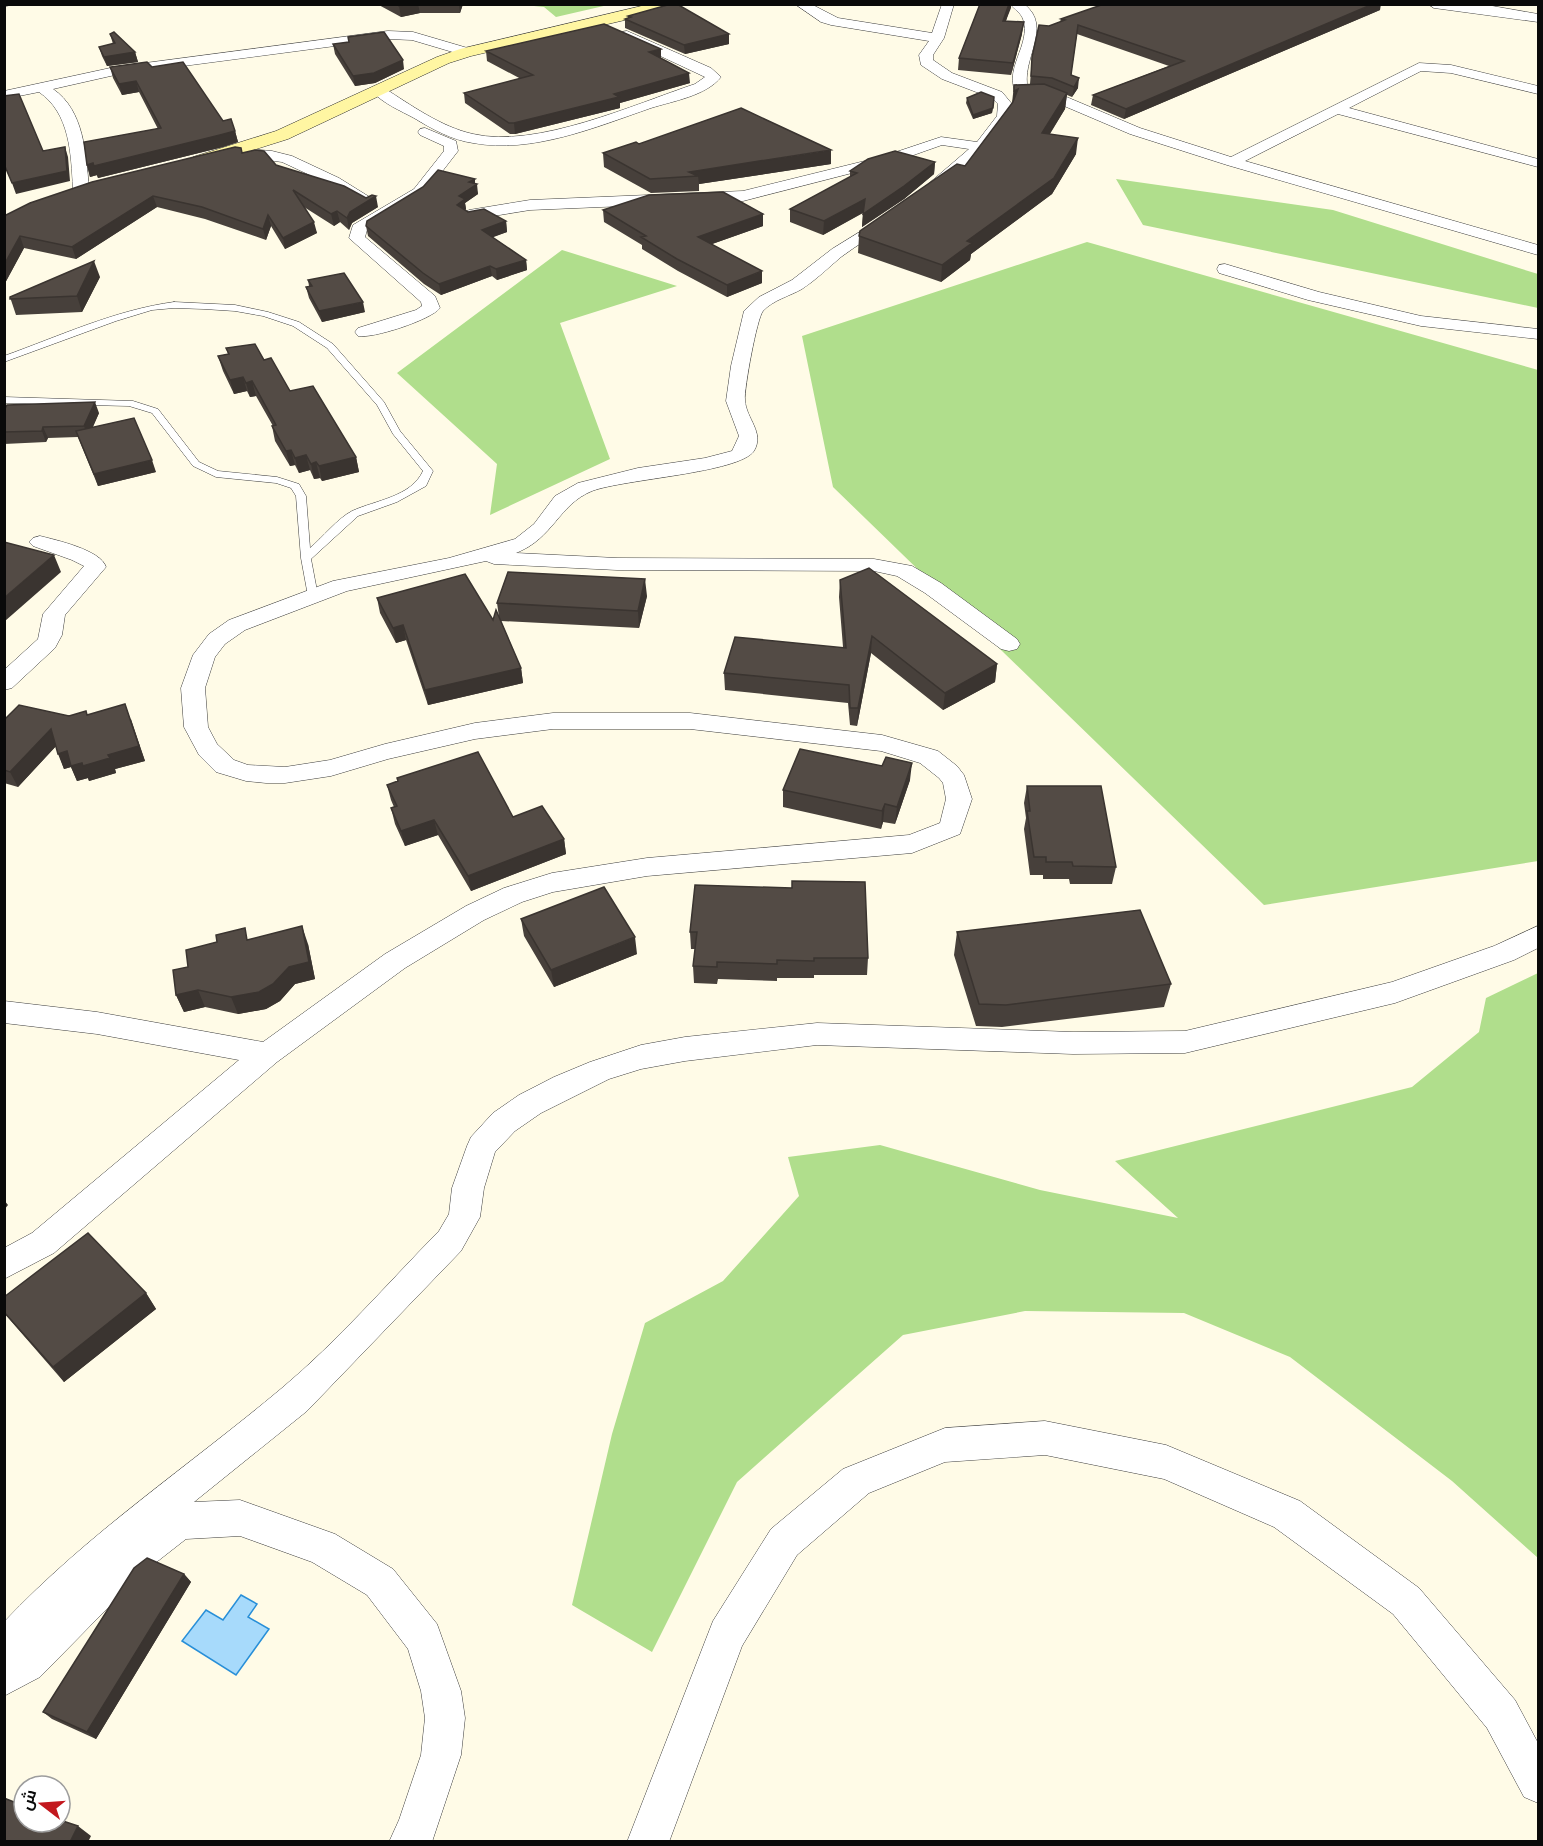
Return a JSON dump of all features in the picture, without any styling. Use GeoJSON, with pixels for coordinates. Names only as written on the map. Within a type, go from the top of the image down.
{"type":"FeatureCollection","features":[{"type":"Feature","properties":{"kind":"street"},"geometry":{"type":"LineString","coordinates":[[186,164],[235,152],[386,95],[443,60],[466,52],[672,4]]}},
{"type":"Feature","properties":{"kind":"street"},"geometry":{"type":"LineString","coordinates":[[801,4],[836,22],[937,38]]}},
{"type":"Feature","properties":{"kind":"street"},"geometry":{"type":"LineString","coordinates":[[4,1265],[43,1243],[267,1054],[395,961],[466,919],[513,895],[552,883],[647,867],[912,844],[951,828],[958,799],[954,781],[948,772],[929,757],[882,743],[690,722],[554,721],[475,730],[331,768],[285,775],[246,773],[225,766],[208,749],[196,727],[193,688],[204,655],[217,639],[237,625],[313,596],[381,576],[478,557],[522,543],[549,520],[562,500],[585,487],[638,474],[707,464],[739,455],[745,449],[749,436],[735,401],[740,366],[753,311],[765,301],[798,284],[838,252],[920,198],[981,147],[995,131],[1004,114],[1004,98],[947,76],[926,62],[926,55],[937,38],[948,4]]}},
{"type":"Feature","properties":{"kind":"street"},"geometry":{"type":"LineString","coordinates":[[1016,4],[1026,10],[1030,22],[1031,37],[1018,75],[1022,92]]}},
{"type":"Feature","properties":{"kind":"street"},"geometry":{"type":"LineString","coordinates":[[1434,4],[1472,6],[1539,18]]}},
{"type":"Feature","properties":{"kind":"street"},"geometry":{"type":"LineString","coordinates":[[386,95],[430,120],[471,138],[506,142],[539,137],[599,120],[700,87],[714,77],[706,71],[596,22]]}},
{"type":"Feature","properties":{"kind":"street"},"geometry":{"type":"LineString","coordinates":[[4,94],[115,71],[388,35],[413,36],[466,52]]}},
{"type":"Feature","properties":{"kind":"street"},"geometry":{"type":"LineString","coordinates":[[1232,162],[1419,67],[1451,69],[1539,90]]}},
{"type":"Feature","properties":{"kind":"street"},"geometry":{"type":"LineString","coordinates":[[40,86],[54,93],[65,106],[79,161],[80,189]]}},
{"type":"Feature","properties":{"kind":"street"},"geometry":{"type":"LineString","coordinates":[[997,94],[1045,93],[1097,113],[1135,131],[1232,162],[1539,250]]}},
{"type":"Feature","properties":{"kind":"street"},"geometry":{"type":"LineString","coordinates":[[364,332],[422,314],[431,308],[429,300],[357,238],[359,228],[419,192],[451,151],[451,144],[388,115],[386,95]]}},
{"type":"Feature","properties":{"kind":"street"},"geometry":{"type":"LineString","coordinates":[[1336,109],[1539,163]]}},
{"type":"Feature","properties":{"kind":"street"},"geometry":{"type":"LineString","coordinates":[[469,215],[530,205],[743,196],[886,160],[941,141],[981,147]]}},
{"type":"Feature","properties":{"kind":"street"},"geometry":{"type":"LineString","coordinates":[[235,152],[272,155],[287,159],[334,181],[369,202]]}},
{"type":"Feature","properties":{"kind":"street"},"geometry":{"type":"LineString","coordinates":[[1225,269],[1314,296],[1422,321],[1539,334]]}},
{"type":"Feature","properties":{"kind":"street"},"geometry":{"type":"LineString","coordinates":[[4,684],[47,643],[57,608],[95,567],[95,564],[80,555],[40,542]]}},
{"type":"Feature","properties":{"kind":"street"},"geometry":{"type":"LineString","coordinates":[[478,557],[617,564],[811,563],[874,566],[904,571],[914,576],[1009,644]]}},
{"type":"Feature","properties":{"kind":"street"},"geometry":{"type":"LineString","coordinates":[[4,1651],[39,1613],[104,1553],[295,1399],[338,1357],[450,1241],[464,1217],[468,1188],[482,1146],[504,1122],[530,1104],[564,1086],[600,1070],[641,1057],[685,1049],[817,1034],[1072,1043],[1185,1042],[1395,992],[1504,952],[1539,936]]}},
{"type":"Feature","properties":{"kind":"street"},"geometry":{"type":"LineString","coordinates":[[4,1012],[97,1023],[267,1054]]}},
{"type":"Feature","properties":{"kind":"street"},"geometry":{"type":"LineString","coordinates":[[648,1842],[728,1635],[784,1542],[856,1481],[945,1445],[1045,1438],[1166,1462],[1287,1514],[1406,1600],[1501,1714],[1539,1783]]}},
{"type":"Feature","properties":{"kind":"street"},"geometry":{"type":"LineString","coordinates":[[4,1677],[26,1664],[128,1562],[180,1521],[240,1518],[322,1547],[381,1582],[423,1638],[441,1691],[445,1718],[441,1755],[417,1829],[410,1842]]}},
{"type":"Feature","properties":{"kind":"lane"},"geometry":{"type":"LineString","coordinates":[[5,359],[113,319],[174,305],[235,308],[265,314],[296,324],[322,340],[330,346],[381,404],[396,432],[428,471],[422,484],[393,500],[354,514],[306,558]]}},
{"type":"Feature","properties":{"kind":"lane"},"geometry":{"type":"LineString","coordinates":[[4,400],[130,403],[154,411],[196,464],[216,474],[277,480],[294,486],[300,496],[306,558],[313,596]]}},
{"type":"Feature","properties":{"kind":"green space"},"geometry":{"type":"Polygon","coordinates":[[[524,5],[608,5],[556,17],[544,7],[524,5]]]}},
{"type":"Feature","properties":{"kind":"green space"},"geometry":{"type":"Polygon","coordinates":[[[1116,179],[1333,210],[1538,274],[1538,308],[1143,225],[1116,179]]]}},
{"type":"Feature","properties":{"kind":"green space"},"geometry":{"type":"Polygon","coordinates":[[[1087,242],[1538,370],[1538,861],[1264,905],[833,487],[802,336],[1087,242]]]}},
{"type":"Feature","properties":{"kind":"green space"},"geometry":{"type":"Polygon","coordinates":[[[562,250],[677,286],[560,323],[610,459],[490,515],[497,464],[397,373],[562,250]]]}},
{"type":"Feature","properties":{"kind":"green space"},"geometry":{"type":"Polygon","coordinates":[[[1538,973],[1538,1558],[1452,1481],[1290,1357],[1184,1313],[1025,1311],[903,1335],[737,1482],[652,1652],[572,1605],[612,1434],[645,1323],[723,1281],[799,1196],[788,1157],[880,1145],[1040,1190],[1178,1218],[1115,1161],[1412,1087],[1479,1032],[1486,998],[1538,973]]]}},
{"type":"Feature","properties":{"kind":"water"},"geometry":{"type":"Polygon","coordinates":[[[241,1595],[257,1604],[248,1617],[269,1629],[236,1675],[182,1641],[206,1610],[223,1620],[241,1595]]]}},
{"type":"Feature","properties":{"kind":"building"},"geometry":{"type":"Polygon","coordinates":[[[677,4],[729,34],[684,45],[625,19],[631,17],[628,16],[677,4]]]}},
{"type":"Feature","properties":{"kind":"building"},"geometry":{"type":"Polygon","coordinates":[[[980,4],[1009,4],[1003,21],[1024,22],[1013,63],[959,58],[980,4]]]}},
{"type":"Feature","properties":{"kind":"building"},"geometry":{"type":"Polygon","coordinates":[[[1104,4],[1373,4],[1126,109],[1093,95],[1184,61],[1078,25],[1071,75],[1079,78],[1074,87],[1052,78],[1031,76],[1032,57],[1039,25],[1049,26],[1065,20],[1061,19],[1104,4]]]}},
{"type":"Feature","properties":{"kind":"building"},"geometry":{"type":"Polygon","coordinates":[[[604,24],[661,49],[649,52],[689,73],[614,94],[619,97],[514,123],[509,123],[464,93],[533,75],[486,51],[604,24]]]}},
{"type":"Feature","properties":{"kind":"building"},"geometry":{"type":"Polygon","coordinates":[[[114,32],[135,52],[104,57],[99,47],[115,43],[110,34],[114,32]]]}},
{"type":"Feature","properties":{"kind":"building"},"geometry":{"type":"Polygon","coordinates":[[[384,32],[403,60],[374,73],[353,76],[333,44],[349,42],[348,37],[384,32]]]}},
{"type":"Feature","properties":{"kind":"building"},"geometry":{"type":"Polygon","coordinates":[[[147,62],[152,67],[183,62],[223,121],[231,119],[235,131],[94,166],[93,163],[87,165],[84,142],[161,128],[136,81],[119,84],[110,67],[147,62]]]}},
{"type":"Feature","properties":{"kind":"building"},"geometry":{"type":"Polygon","coordinates":[[[1044,84],[1067,93],[1042,133],[1078,138],[1054,178],[967,241],[972,243],[942,265],[859,236],[860,231],[957,164],[965,166],[1013,102],[1018,89],[1014,91],[1014,85],[1044,84]]]}},
{"type":"Feature","properties":{"kind":"building"},"geometry":{"type":"Polygon","coordinates":[[[981,92],[994,97],[993,108],[973,115],[967,98],[981,92]]]}},
{"type":"Feature","properties":{"kind":"building"},"geometry":{"type":"Polygon","coordinates":[[[19,94],[43,151],[65,147],[67,171],[12,183],[4,164],[4,96],[19,94]]]}},
{"type":"Feature","properties":{"kind":"building"},"geometry":{"type":"Polygon","coordinates":[[[741,108],[831,150],[689,172],[698,176],[650,179],[603,153],[636,142],[639,144],[741,108]]]}},
{"type":"Feature","properties":{"kind":"building"},"geometry":{"type":"Polygon","coordinates":[[[235,147],[241,148],[242,153],[255,150],[264,151],[276,165],[344,186],[366,198],[376,196],[350,212],[347,218],[337,211],[331,214],[293,190],[314,222],[283,238],[268,215],[263,229],[202,207],[153,196],[72,247],[20,236],[4,265],[4,216],[30,203],[92,182],[235,147]]]}},
{"type":"Feature","properties":{"kind":"building"},"geometry":{"type":"Polygon","coordinates":[[[895,151],[935,162],[863,214],[865,199],[824,221],[790,209],[857,173],[850,171],[868,159],[895,151]]]}},
{"type":"Feature","properties":{"kind":"building"},"geometry":{"type":"Polygon","coordinates":[[[438,170],[475,179],[469,182],[477,184],[459,196],[465,199],[457,205],[468,212],[484,209],[506,221],[482,230],[526,260],[496,269],[490,266],[439,284],[366,226],[367,221],[423,187],[438,170]]]}},
{"type":"Feature","properties":{"kind":"building"},"geometry":{"type":"Polygon","coordinates":[[[723,192],[763,214],[698,237],[762,271],[727,285],[677,259],[641,237],[646,236],[603,210],[649,195],[723,192]]]}},
{"type":"Feature","properties":{"kind":"building"},"geometry":{"type":"Polygon","coordinates":[[[94,261],[77,296],[10,299],[10,297],[94,261]]]}},
{"type":"Feature","properties":{"kind":"building"},"geometry":{"type":"Polygon","coordinates":[[[344,273],[363,302],[319,311],[306,287],[312,286],[308,280],[344,273]]]}},
{"type":"Feature","properties":{"kind":"building"},"geometry":{"type":"Polygon","coordinates":[[[255,344],[264,360],[271,358],[290,391],[313,386],[356,457],[319,466],[316,462],[311,464],[306,455],[295,458],[291,450],[286,451],[272,426],[276,425],[252,381],[246,383],[243,377],[230,380],[218,356],[229,354],[226,348],[255,344]]]}},
{"type":"Feature","properties":{"kind":"building"},"geometry":{"type":"Polygon","coordinates":[[[95,402],[84,426],[43,427],[42,431],[4,432],[4,410],[7,405],[95,402]]]}},
{"type":"Feature","properties":{"kind":"building"},"geometry":{"type":"Polygon","coordinates":[[[134,418],[152,460],[94,474],[76,431],[134,418]]]}},
{"type":"Feature","properties":{"kind":"building"},"geometry":{"type":"Polygon","coordinates":[[[4,542],[54,555],[4,598],[4,542]]]}},
{"type":"Feature","properties":{"kind":"building"},"geometry":{"type":"Polygon","coordinates":[[[869,568],[997,664],[945,693],[872,636],[858,708],[850,708],[849,685],[724,673],[735,637],[846,648],[840,580],[869,568]]]}},
{"type":"Feature","properties":{"kind":"building"},"geometry":{"type":"Polygon","coordinates":[[[508,572],[645,579],[638,611],[497,603],[508,572]]]}},
{"type":"Feature","properties":{"kind":"building"},"geometry":{"type":"Polygon","coordinates":[[[465,574],[493,620],[496,610],[521,668],[425,690],[403,625],[393,628],[377,598],[465,574]]]}},
{"type":"Feature","properties":{"kind":"building"},"geometry":{"type":"Polygon","coordinates":[[[125,704],[139,746],[108,755],[110,758],[83,766],[82,763],[71,766],[67,751],[58,754],[51,729],[10,772],[4,770],[4,720],[19,705],[69,716],[86,711],[87,715],[125,704]]]}},
{"type":"Feature","properties":{"kind":"building"},"geometry":{"type":"Polygon","coordinates":[[[800,749],[882,766],[886,757],[912,763],[897,807],[885,804],[882,811],[783,790],[800,749]]]}},
{"type":"Feature","properties":{"kind":"building"},"geometry":{"type":"Polygon","coordinates":[[[478,752],[513,817],[542,806],[564,839],[468,876],[434,820],[401,831],[391,808],[397,806],[387,785],[398,781],[397,778],[478,752]]]}},
{"type":"Feature","properties":{"kind":"building"},"geometry":{"type":"Polygon","coordinates":[[[1027,786],[1101,786],[1116,867],[1073,866],[1072,862],[1046,862],[1046,857],[1034,857],[1027,811],[1030,811],[1027,786]]]}},
{"type":"Feature","properties":{"kind":"building"},"geometry":{"type":"Polygon","coordinates":[[[792,881],[865,882],[868,958],[814,958],[814,961],[777,960],[777,964],[717,962],[717,967],[693,966],[697,932],[690,932],[695,885],[792,888],[792,881]]]}},
{"type":"Feature","properties":{"kind":"building"},"geometry":{"type":"Polygon","coordinates":[[[604,887],[635,937],[551,970],[521,919],[604,887]]]}},
{"type":"Feature","properties":{"kind":"building"},"geometry":{"type":"Polygon","coordinates":[[[1140,910],[1171,984],[1006,1005],[979,1004],[957,932],[1140,910]]]}},
{"type":"Feature","properties":{"kind":"building"},"geometry":{"type":"Polygon","coordinates":[[[302,926],[309,962],[289,967],[273,984],[259,992],[231,997],[198,990],[176,995],[173,970],[188,967],[186,950],[217,942],[216,935],[245,928],[247,940],[302,926]]]}},
{"type":"Feature","properties":{"kind":"building"},"geometry":{"type":"Polygon","coordinates":[[[88,1233],[146,1293],[53,1367],[4,1312],[4,1297],[88,1233]]]}},
{"type":"Feature","properties":{"kind":"building"},"geometry":{"type":"Polygon","coordinates":[[[147,1558],[184,1574],[87,1732],[43,1712],[134,1568],[147,1558]]]}},
{"type":"Feature","properties":{"kind":"building"},"geometry":{"type":"Polygon","coordinates":[[[4,1798],[12,1801],[12,1834],[72,1834],[72,1824],[78,1826],[70,1842],[4,1842],[4,1798]]]}}]}
